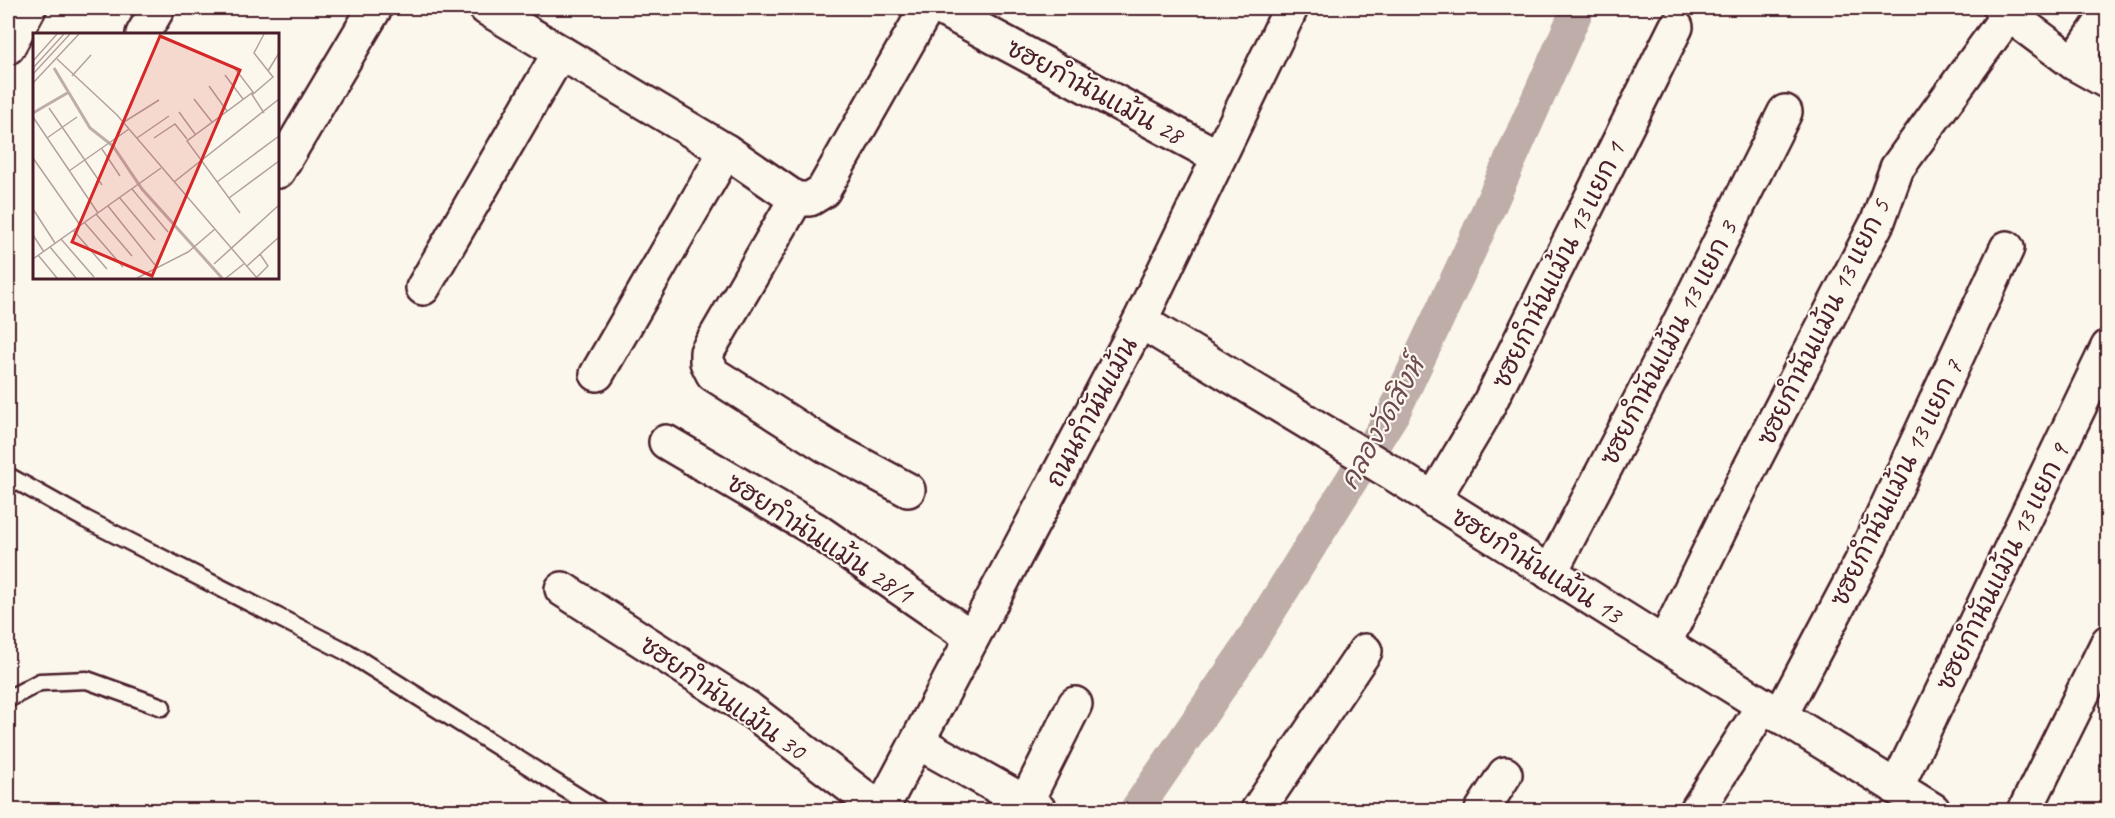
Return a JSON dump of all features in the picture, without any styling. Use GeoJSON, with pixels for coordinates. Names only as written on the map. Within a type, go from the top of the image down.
{"type":"FeatureCollection","features":[{"type":"Feature","properties":{"kind":"street"},"geometry":{"type":"LineString","coordinates":[[8,47],[29,8]]}},
{"type":"Feature","properties":{"kind":"street"},"geometry":{"type":"LineString","coordinates":[[144,33],[158,8]]}},
{"type":"Feature","properties":{"kind":"street"},"geometry":{"type":"LineString","coordinates":[[279,169],[375,8]]}},
{"type":"Feature","properties":{"kind":"street"},"geometry":{"type":"LineString","coordinates":[[486,8],[726,151],[796,199],[810,199],[823,191],[927,8]]}},
{"type":"Feature","properties":{"kind":"street","name":"ซฮยกำนันแม้น 28"},"geometry":{"type":"LineString","coordinates":[[940,8],[1219,157]]}},
{"type":"Feature","properties":{"kind":"street","name":"ถนนกำนันแม้น"},"geometry":{"type":"LineString","coordinates":[[881,810],[1140,321],[1291,8]]}},
{"type":"Feature","properties":{"kind":"street"},"geometry":{"type":"LineString","coordinates":[[2004,11],[2074,63],[2108,82]]}},
{"type":"Feature","properties":{"kind":"street","name":"ซฮยกำนันแม้น 13 แยก 5"},"geometry":{"type":"LineString","coordinates":[[1664,644],[1750,468],[1878,221],[1897,168],[2004,11]]}},
{"type":"Feature","properties":{"kind":"street"},"geometry":{"type":"LineString","coordinates":[[2074,63],[2108,13]]}},
{"type":"Feature","properties":{"kind":"street","name":"ซฮยกำนันแม้น 13 แยก 1"},"geometry":{"type":"LineString","coordinates":[[1433,500],[1482,416],[1676,27]]}},
{"type":"Feature","properties":{"kind":"street"},"geometry":{"type":"LineString","coordinates":[[423,288],[560,52]]}},
{"type":"Feature","properties":{"kind":"street","name":"ซฮยกำนันแม้น 13 แยก 3"},"geometry":{"type":"LineString","coordinates":[[1550,573],[1654,374],[1785,112]]}},
{"type":"Feature","properties":{"kind":"street"},"geometry":{"type":"LineString","coordinates":[[597,374],[726,151]]}},
{"type":"Feature","properties":{"kind":"street"},"geometry":{"type":"LineString","coordinates":[[796,199],[707,352],[707,362],[713,374],[828,447],[908,490]]}},
{"type":"Feature","properties":{"kind":"street","name":"ซฮยกำนันแม้น 13 แยก 7"},"geometry":{"type":"LineString","coordinates":[[1697,810],[1771,711],[1863,559],[2007,248]]}},
{"type":"Feature","properties":{"kind":"street","name":"ซฮยกำนันแม้น 13"},"geometry":{"type":"LineString","coordinates":[[1140,321],[1392,473],[1933,810]]}},
{"type":"Feature","properties":{"kind":"street","name":"ซฮยกำนันแม้น 13 แยก 9"},"geometry":{"type":"LineString","coordinates":[[1896,788],[2108,347]]}},
{"type":"Feature","properties":{"kind":"street","name":"ซฮยกำนันแม้น 28/1"},"geometry":{"type":"LineString","coordinates":[[666,442],[816,530],[971,637]]}},
{"type":"Feature","properties":{"kind":"street","name":"ซฮยกำนันแม้น 30"},"geometry":{"type":"LineString","coordinates":[[562,589],[750,709],[881,810]]}},
{"type":"Feature","properties":{"kind":"street"},"geometry":{"type":"LineString","coordinates":[[2025,810],[2108,642]]}},
{"type":"Feature","properties":{"kind":"street"},"geometry":{"type":"LineString","coordinates":[[1258,810],[1365,651]]}},
{"type":"Feature","properties":{"kind":"street"},"geometry":{"type":"LineString","coordinates":[[918,742],[1032,806],[1076,704]]}},
{"type":"Feature","properties":{"kind":"street"},"geometry":{"type":"LineString","coordinates":[[1482,810],[1505,774]]}},
{"type":"Feature","properties":{"kind":"lane"},"geometry":{"type":"LineString","coordinates":[[8,476],[85,519],[348,652],[599,810]]}},
{"type":"Feature","properties":{"kind":"lane"},"geometry":{"type":"LineString","coordinates":[[8,699],[40,682],[87,680],[162,707]]}},
{"type":"Feature","properties":{"kind":"waterway","name":"คลองวัดสิงห์"},"geometry":{"type":"LineString","coordinates":[[1136,810],[1243,654],[1394,412],[1472,246],[1578,8]]}}]}
